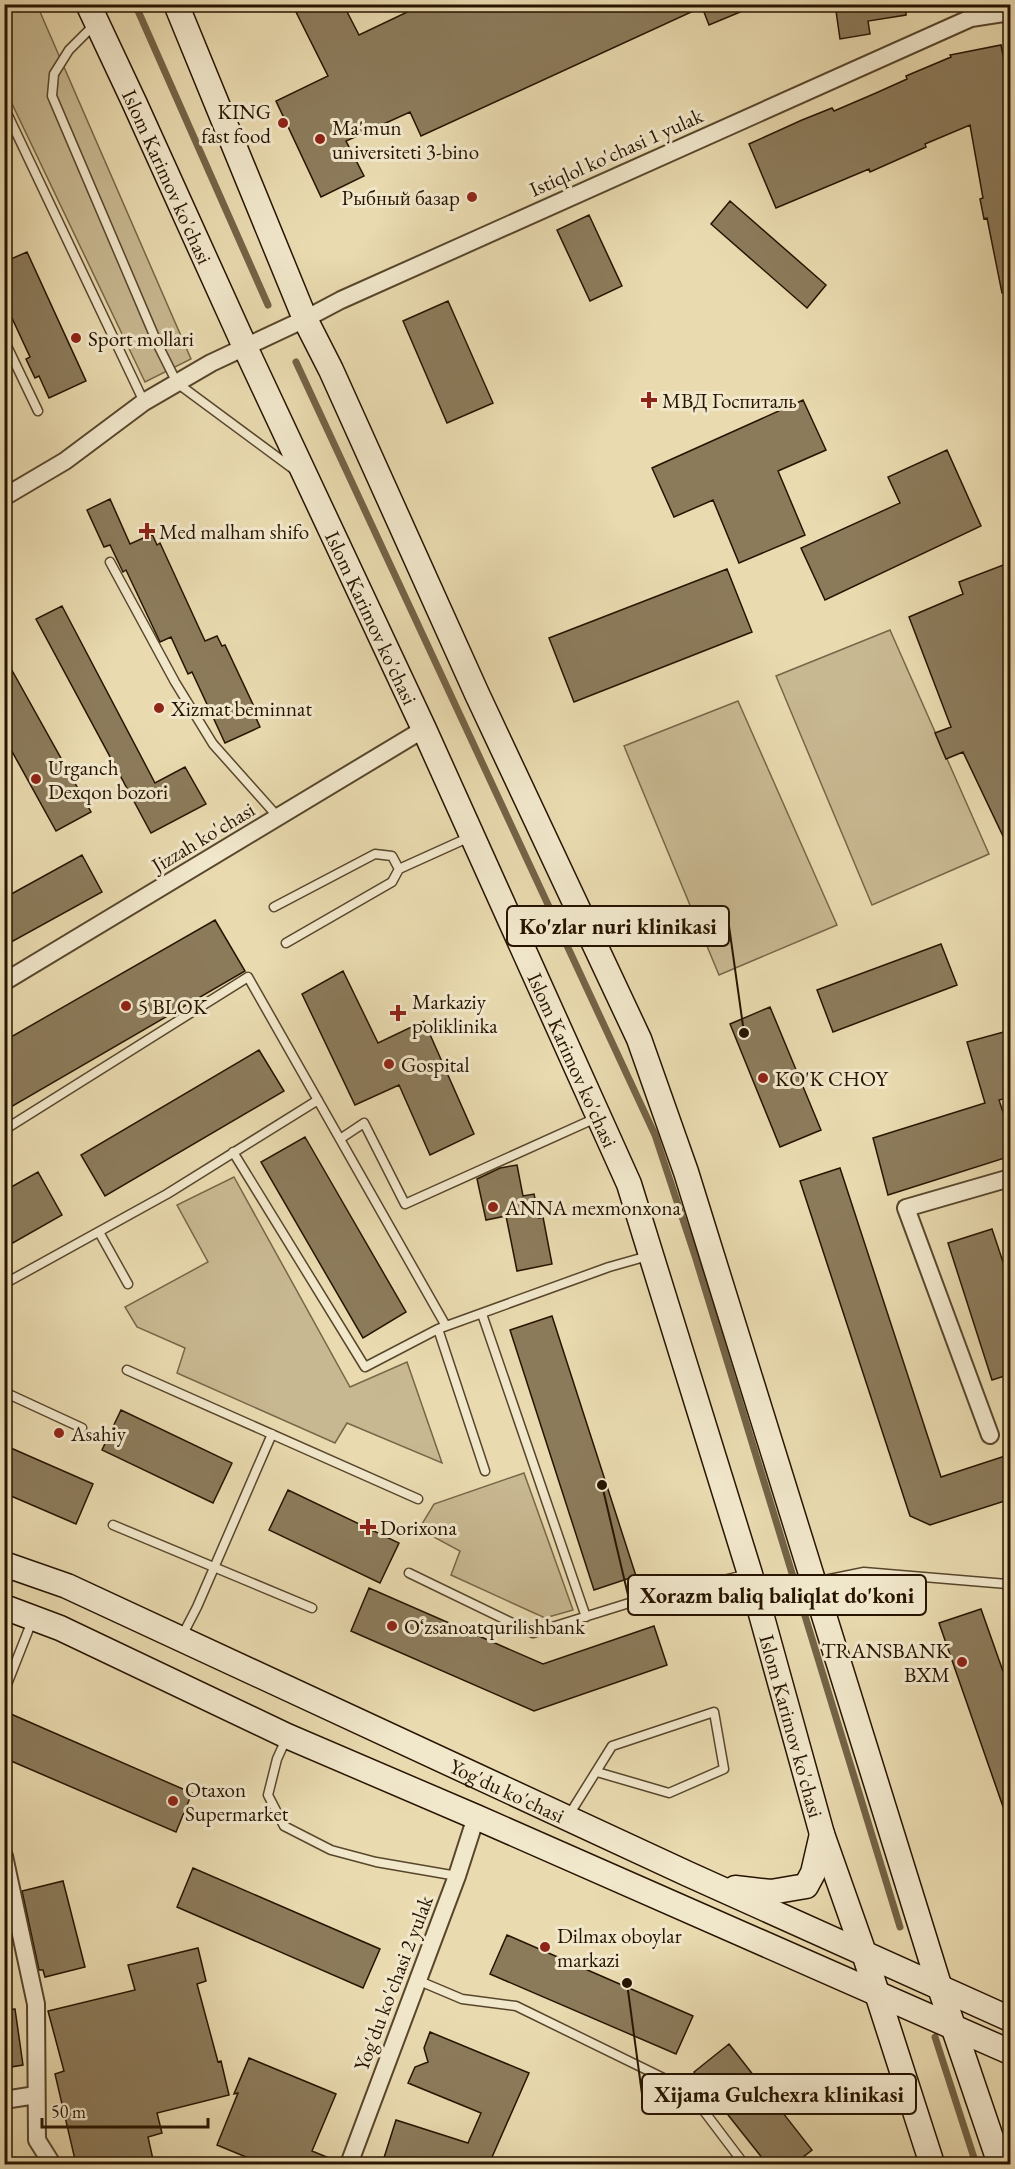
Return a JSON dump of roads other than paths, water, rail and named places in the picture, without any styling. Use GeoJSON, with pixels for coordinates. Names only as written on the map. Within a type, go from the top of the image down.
{"type":"FeatureCollection","features":[{"type":"Feature","properties":{"kind":"main road"},"geometry":{"type":"LineString","coordinates":[[176,4],[305,319],[332,370],[477,694],[639,1039],[687,1172],[939,1985],[1000,2164]]}},
{"type":"Feature","properties":{"kind":"main road","name":"Islom Karimov ko'chasi"},"geometry":{"type":"LineString","coordinates":[[92,14],[424,729],[629,1185],[750,1574],[822,1834],[864,1953],[932,2164]]}},
{"type":"Feature","properties":{"kind":"main road","name":"Yog'du ko'chasi"},"geometry":{"type":"LineString","coordinates":[[4,1564],[67,1586],[714,1886],[1011,2019]]}},
{"type":"Feature","properties":{"kind":"main road","name":"Yog'du ko'chasi"},"geometry":{"type":"LineString","coordinates":[[4,1607],[60,1628],[287,1736],[1011,2052]]}},
{"type":"Feature","properties":{"kind":"main road"},"geometry":{"type":"LineString","coordinates":[[714,1886],[771,1892],[806,1886],[813,1873],[822,1834]]}},
{"type":"Feature","properties":{"kind":"street","name":"Istiqlol ko'chasi 1 yulak"},"geometry":{"type":"LineString","coordinates":[[245,347],[352,295],[971,18],[1011,12]]}},
{"type":"Feature","properties":{"kind":"street"},"geometry":{"type":"LineString","coordinates":[[4,497],[65,461],[144,402],[245,347]]}},
{"type":"Feature","properties":{"kind":"street","name":"Jizzah ko'chasi"},"geometry":{"type":"LineString","coordinates":[[4,982],[424,729]]}},
{"type":"Feature","properties":{"kind":"street"},"geometry":{"type":"LineString","coordinates":[[990,1435],[906,1208],[1011,1178]]}},
{"type":"Feature","properties":{"kind":"street","name":"Yog'du ko'chasi 2 yulak"},"geometry":{"type":"LineString","coordinates":[[349,2164],[457,1876],[476,1817]]}},
{"type":"Feature","properties":{"kind":"street"},"geometry":{"type":"LineString","coordinates":[[4,1856],[36,2004],[37,2140],[52,2164]]}},
{"type":"Feature","properties":{"kind":"street"},"geometry":{"type":"LineString","coordinates":[[4,2100],[36,2095]]}},
{"type":"Feature","properties":{"kind":"lane"},"geometry":{"type":"LineString","coordinates":[[92,14],[54,74],[52,96],[159,347],[177,383],[306,478]]}},
{"type":"Feature","properties":{"kind":"lane"},"geometry":{"type":"LineString","coordinates":[[4,107],[144,402]]}},
{"type":"Feature","properties":{"kind":"lane"},"geometry":{"type":"LineString","coordinates":[[4,340],[38,411]]}},
{"type":"Feature","properties":{"kind":"lane"},"geometry":{"type":"LineString","coordinates":[[110,562],[175,682],[213,744],[279,817]]}},
{"type":"Feature","properties":{"kind":"lane"},"geometry":{"type":"LineString","coordinates":[[286,943],[392,882],[399,869],[472,836]]}},
{"type":"Feature","properties":{"kind":"lane"},"geometry":{"type":"LineString","coordinates":[[274,907],[375,854],[392,856],[399,869]]}},
{"type":"Feature","properties":{"kind":"lane"},"geometry":{"type":"LineString","coordinates":[[4,1130],[248,977],[340,1139],[442,1328],[485,1471]]}},
{"type":"Feature","properties":{"kind":"lane"},"geometry":{"type":"LineString","coordinates":[[4,1284],[167,1194],[318,1100]]}},
{"type":"Feature","properties":{"kind":"lane"},"geometry":{"type":"LineString","coordinates":[[340,1139],[364,1123],[405,1204],[599,1117]]}},
{"type":"Feature","properties":{"kind":"lane"},"geometry":{"type":"LineString","coordinates":[[233,1152],[365,1367],[442,1328],[609,1267],[651,1255]]}},
{"type":"Feature","properties":{"kind":"lane"},"geometry":{"type":"LineString","coordinates":[[99,1232],[128,1284]]}},
{"type":"Feature","properties":{"kind":"lane"},"geometry":{"type":"LineString","coordinates":[[482,1314],[586,1617]]}},
{"type":"Feature","properties":{"kind":"lane"},"geometry":{"type":"LineString","coordinates":[[127,1370],[418,1499]]}},
{"type":"Feature","properties":{"kind":"lane"},"geometry":{"type":"LineString","coordinates":[[4,1392],[82,1428]]}},
{"type":"Feature","properties":{"kind":"lane"},"geometry":{"type":"LineString","coordinates":[[181,1638],[272,1434]]}},
{"type":"Feature","properties":{"kind":"lane"},"geometry":{"type":"LineString","coordinates":[[113,1525],[312,1608]]}},
{"type":"Feature","properties":{"kind":"lane"},"geometry":{"type":"LineString","coordinates":[[813,1582],[864,1572],[1009,1583],[1011,1595]]}},
{"type":"Feature","properties":{"kind":"lane"},"geometry":{"type":"LineString","coordinates":[[409,1573],[533,1633],[642,1599],[750,1574]]}},
{"type":"Feature","properties":{"kind":"lane"},"geometry":{"type":"LineString","coordinates":[[4,1692],[33,1618]]}},
{"type":"Feature","properties":{"kind":"lane"},"geometry":{"type":"LineString","coordinates":[[567,1818],[612,1746],[714,1712],[724,1769],[669,1793],[597,1772]]}},
{"type":"Feature","properties":{"kind":"lane"},"geometry":{"type":"LineString","coordinates":[[287,1736],[277,1759],[268,1795],[284,1826],[331,1850],[376,1862],[457,1876]]}},
{"type":"Feature","properties":{"kind":"lane"},"geometry":{"type":"LineString","coordinates":[[417,1980],[462,1999],[516,2006],[688,2090],[744,2164]]}},
{"type":"Feature","properties":{"kind":"waterway"},"geometry":{"type":"LineString","coordinates":[[135,4],[268,305]]}},
{"type":"Feature","properties":{"kind":"waterway"},"geometry":{"type":"LineString","coordinates":[[296,362],[655,1135],[696,1259],[900,1927]]}},
{"type":"Feature","properties":{"kind":"waterway"},"geometry":{"type":"LineString","coordinates":[[935,2037],[976,2164]]}},
{"type":"Feature","properties":{"kind":"place","name":"KING fast food"},"geometry":{"type":"Point","coordinates":[283,123]}},
{"type":"Feature","properties":{"kind":"place","name":"Ma'mun universiteti 3-bino"},"geometry":{"type":"Point","coordinates":[320,139]}},
{"type":"Feature","properties":{"kind":"place","name":"Рыбный базар"},"geometry":{"type":"Point","coordinates":[472,197]}},
{"type":"Feature","properties":{"kind":"place","name":"Sport mollari"},"geometry":{"type":"Point","coordinates":[76,338]}},
{"type":"Feature","properties":{"kind":"place","name":"МВД Госпиталь"},"geometry":{"type":"Point","coordinates":[649,400]}},
{"type":"Feature","properties":{"kind":"place","name":"Med malham shifo"},"geometry":{"type":"Point","coordinates":[147,531]}},
{"type":"Feature","properties":{"kind":"place","name":"Xizmat beminnat"},"geometry":{"type":"Point","coordinates":[159,708]}},
{"type":"Feature","properties":{"kind":"place","name":"Urganch Dexqon bozori"},"geometry":{"type":"Point","coordinates":[36,779]}},
{"type":"Feature","properties":{"kind":"place","name":"5 BLOK"},"geometry":{"type":"Point","coordinates":[126,1006]}},
{"type":"Feature","properties":{"kind":"place","name":"Markaziy poliklinika"},"geometry":{"type":"Point","coordinates":[398,1013]}},
{"type":"Feature","properties":{"kind":"place","name":"Ko'zlar nuri klinikasi"},"geometry":{"type":"Point","coordinates":[744,1033]}},
{"type":"Feature","properties":{"kind":"place","name":"Gospital"},"geometry":{"type":"Point","coordinates":[389,1064]}},
{"type":"Feature","properties":{"kind":"place","name":"KO'K CHOY"},"geometry":{"type":"Point","coordinates":[763,1078]}},
{"type":"Feature","properties":{"kind":"place","name":"ANNA mexmonxona"},"geometry":{"type":"Point","coordinates":[493,1207]}},
{"type":"Feature","properties":{"kind":"place","name":"Asahiy"},"geometry":{"type":"Point","coordinates":[59,1433]}},
{"type":"Feature","properties":{"kind":"place","name":"Xorazm baliq baliqlat do'koni"},"geometry":{"type":"Point","coordinates":[602,1485]}},
{"type":"Feature","properties":{"kind":"place","name":"Dorixona"},"geometry":{"type":"Point","coordinates":[368,1527]}},
{"type":"Feature","properties":{"kind":"place","name":"Oʻzsanoatqurilishbank"},"geometry":{"type":"Point","coordinates":[392,1626]}},
{"type":"Feature","properties":{"kind":"place","name":"TRANSBANK BXM"},"geometry":{"type":"Point","coordinates":[962,1662]}},
{"type":"Feature","properties":{"kind":"place","name":"Otaxon Supermarket"},"geometry":{"type":"Point","coordinates":[173,1801]}},
{"type":"Feature","properties":{"kind":"place","name":"Dilmax oboylar markazi"},"geometry":{"type":"Point","coordinates":[545,1947]}},
{"type":"Feature","properties":{"kind":"place","name":"Xijama Gulchexra klinikasi"},"geometry":{"type":"Point","coordinates":[627,1983]}}]}
